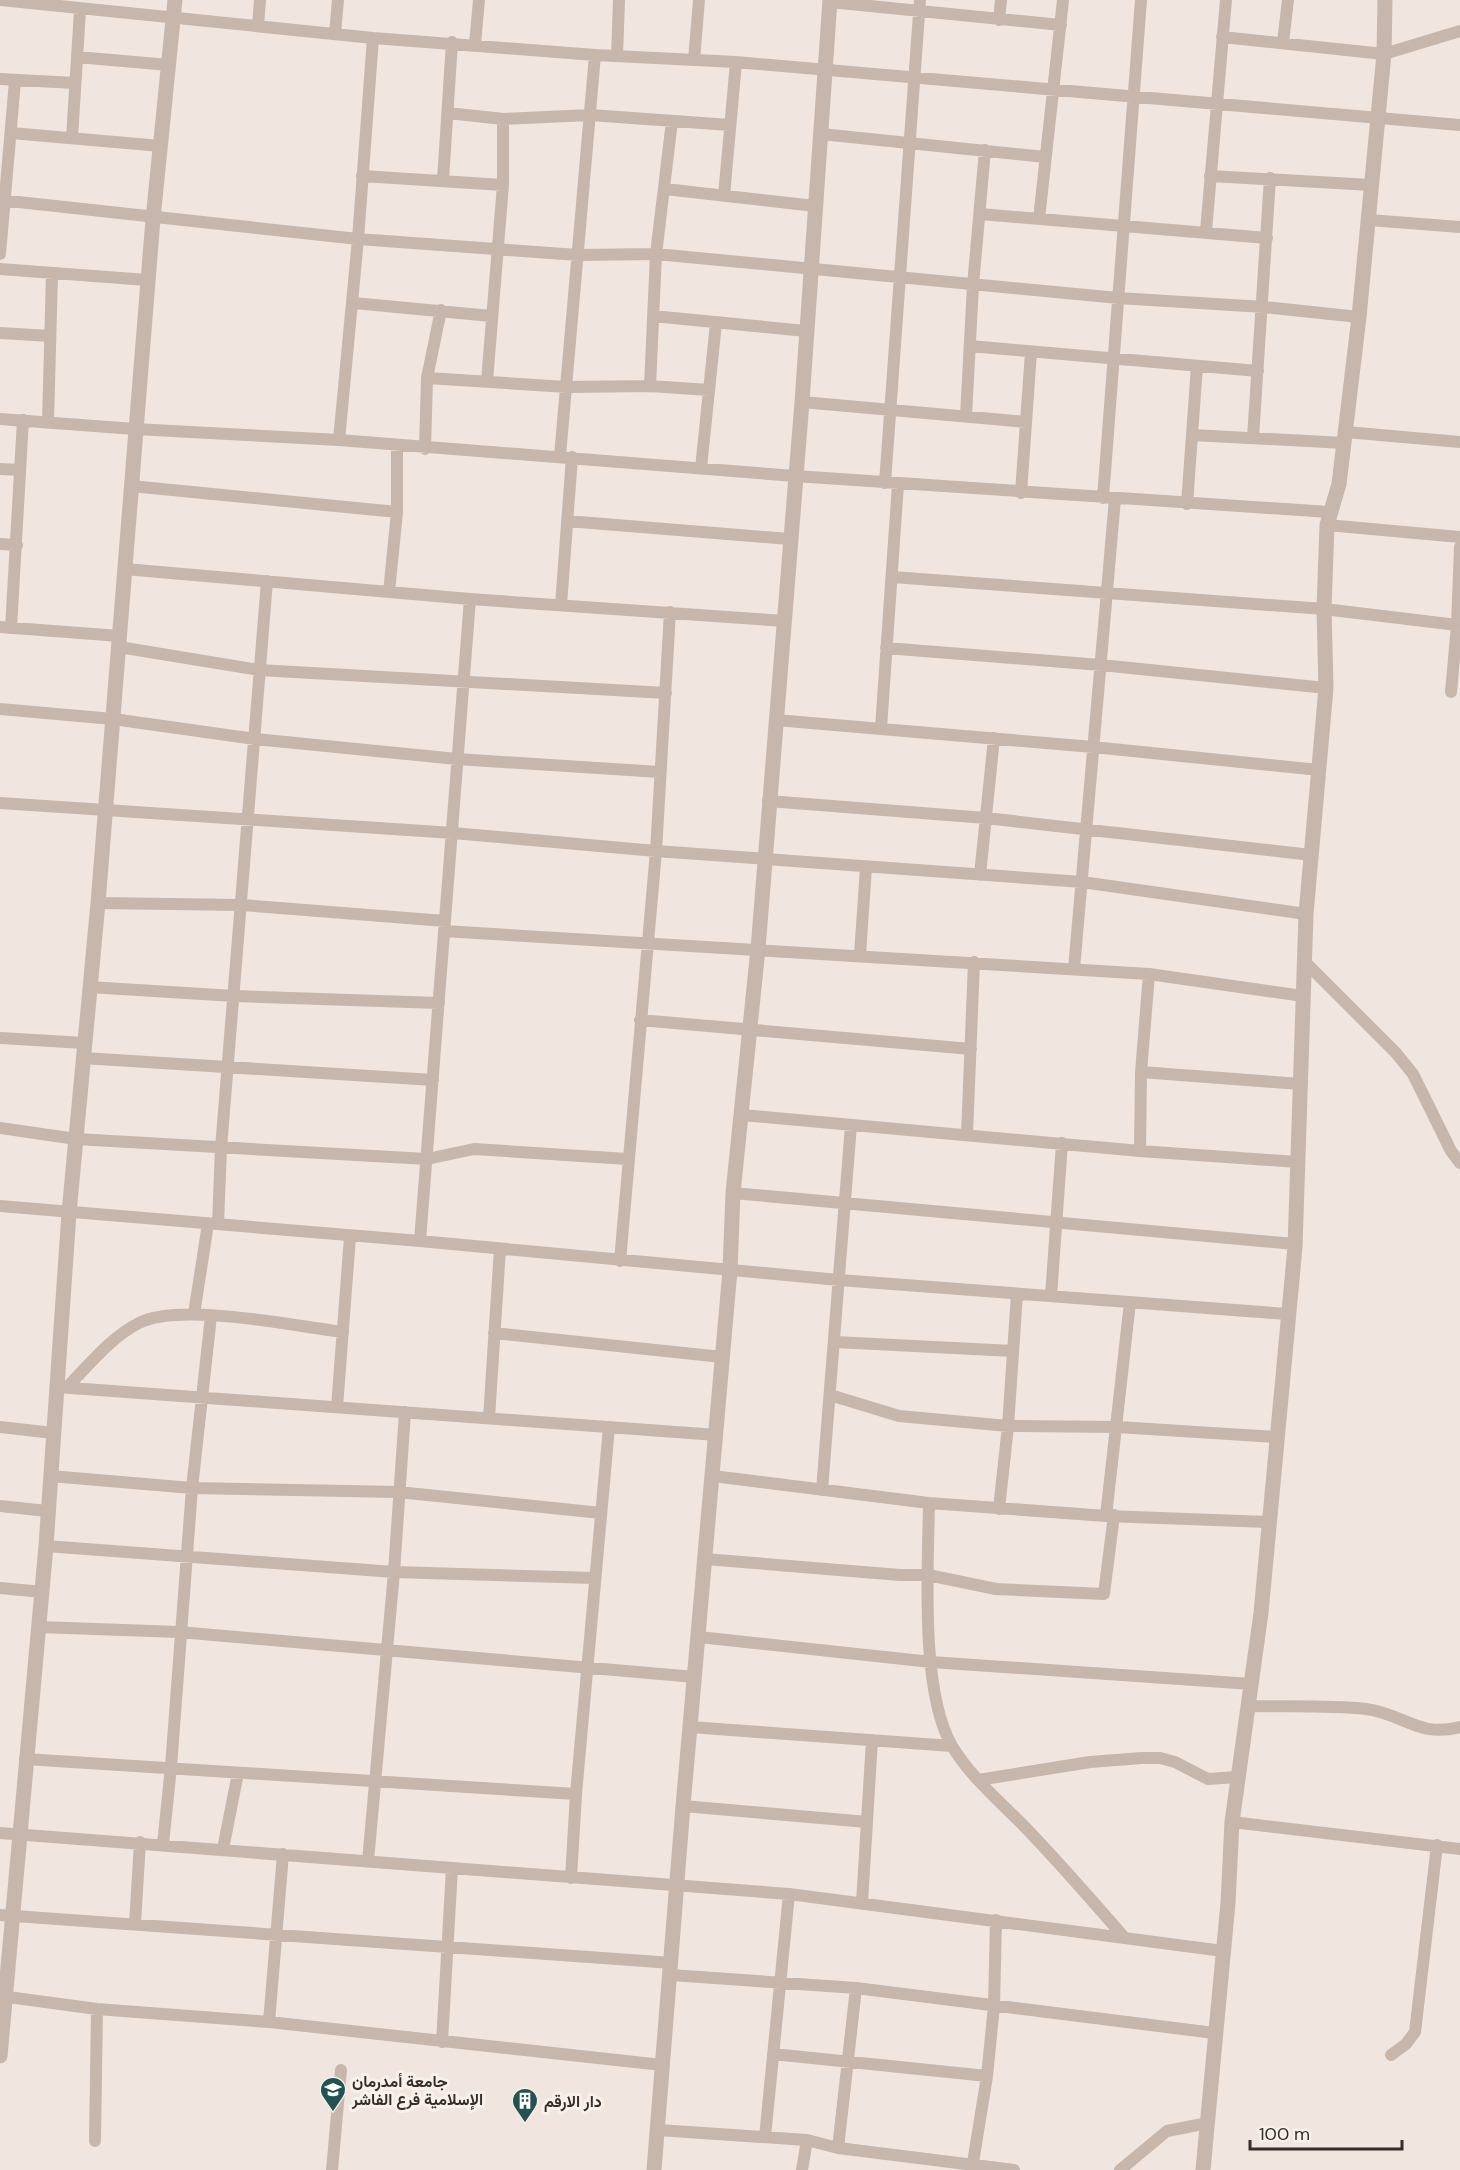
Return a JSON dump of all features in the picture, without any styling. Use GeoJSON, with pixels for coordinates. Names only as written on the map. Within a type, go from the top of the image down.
{"type":"FeatureCollection","features":[{"type":"Feature","properties":{"kind":"street"},"geometry":{"type":"LineString","coordinates":[[1,0],[80,10],[373,38],[452,42],[595,55],[736,62],[824,72],[1053,91],[1133,95],[1460,125]]}},
{"type":"Feature","properties":{"kind":"street"},"geometry":{"type":"LineString","coordinates":[[0,2056],[5,1916],[18,1834],[39,1627],[53,1433],[62,1387],[69,1213],[126,569],[147,280],[175,0]]}},
{"type":"Feature","properties":{"kind":"street"},"geometry":{"type":"LineString","coordinates":[[258,26],[260,0]]}},
{"type":"Feature","properties":{"kind":"street"},"geometry":{"type":"LineString","coordinates":[[335,34],[338,0]]}},
{"type":"Feature","properties":{"kind":"street"},"geometry":{"type":"LineString","coordinates":[[474,44],[479,0]]}},
{"type":"Feature","properties":{"kind":"street"},"geometry":{"type":"LineString","coordinates":[[617,56],[619,0]]}},
{"type":"Feature","properties":{"kind":"street"},"geometry":{"type":"LineString","coordinates":[[694,60],[699,0]]}},
{"type":"Feature","properties":{"kind":"street"},"geometry":{"type":"LineString","coordinates":[[999,20],[1001,0]]}},
{"type":"Feature","properties":{"kind":"street"},"geometry":{"type":"LineString","coordinates":[[1039,219],[1063,0]]}},
{"type":"Feature","properties":{"kind":"street"},"geometry":{"type":"LineString","coordinates":[[1074,969],[1108,593],[1114,359],[1142,0]]}},
{"type":"Feature","properties":{"kind":"street"},"geometry":{"type":"LineString","coordinates":[[1206,231],[1215,103],[1226,0]]}},
{"type":"Feature","properties":{"kind":"street"},"geometry":{"type":"LineString","coordinates":[[1283,42],[1288,0]]}},
{"type":"Feature","properties":{"kind":"street"},"geometry":{"type":"LineString","coordinates":[[1203,2170],[1232,1822],[1261,1613],[1295,1244],[1306,914],[1326,688],[1323,609],[1328,519],[1339,484],[1359,317],[1376,119],[1384,54],[1385,0]]}},
{"type":"Feature","properties":{"kind":"street"},"geometry":{"type":"LineString","coordinates":[[654,2170],[672,1969],[683,1806],[717,1435],[730,1270],[733,1192],[758,949],[763,859],[802,402],[830,1],[919,6],[999,20],[1061,25]]}},
{"type":"Feature","properties":{"kind":"street"},"geometry":{"type":"LineString","coordinates":[[885,483],[919,6]]}},
{"type":"Feature","properties":{"kind":"street"},"geometry":{"type":"LineString","coordinates":[[72,138],[80,10]]}},
{"type":"Feature","properties":{"kind":"street"},"geometry":{"type":"LineString","coordinates":[[1222,37],[1384,54],[1460,32]]}},
{"type":"Feature","properties":{"kind":"street"},"geometry":{"type":"LineString","coordinates":[[339,440],[354,303],[373,38]]}},
{"type":"Feature","properties":{"kind":"street"},"geometry":{"type":"LineString","coordinates":[[443,180],[452,42]]}},
{"type":"Feature","properties":{"kind":"street"},"geometry":{"type":"LineString","coordinates":[[561,605],[567,521],[567,387],[595,55]]}},
{"type":"Feature","properties":{"kind":"street"},"geometry":{"type":"LineString","coordinates":[[77,57],[169,65]]}},
{"type":"Feature","properties":{"kind":"street"},"geometry":{"type":"LineString","coordinates":[[724,196],[736,62]]}},
{"type":"Feature","properties":{"kind":"street"},"geometry":{"type":"LineString","coordinates":[[0,79],[75,83]]}},
{"type":"Feature","properties":{"kind":"street"},"geometry":{"type":"LineString","coordinates":[[0,254],[2,200],[15,81]]}},
{"type":"Feature","properties":{"kind":"street"},"geometry":{"type":"LineString","coordinates":[[448,113],[503,119],[590,116],[730,125]]}},
{"type":"Feature","properties":{"kind":"street"},"geometry":{"type":"LineString","coordinates":[[487,381],[503,185],[503,119]]}},
{"type":"Feature","properties":{"kind":"street"},"geometry":{"type":"LineString","coordinates":[[650,386],[656,254],[672,121]]}},
{"type":"Feature","properties":{"kind":"street"},"geometry":{"type":"LineString","coordinates":[[11,133],[161,146]]}},
{"type":"Feature","properties":{"kind":"street"},"geometry":{"type":"LineString","coordinates":[[821,134],[908,141],[1046,157]]}},
{"type":"Feature","properties":{"kind":"street"},"geometry":{"type":"LineString","coordinates":[[966,416],[985,150]]}},
{"type":"Feature","properties":{"kind":"street"},"geometry":{"type":"LineString","coordinates":[[362,176],[503,185]]}},
{"type":"Feature","properties":{"kind":"street"},"geometry":{"type":"LineString","coordinates":[[1210,176],[1371,185]]}},
{"type":"Feature","properties":{"kind":"street"},"geometry":{"type":"LineString","coordinates":[[1253,438],[1264,307],[1270,178]]}},
{"type":"Feature","properties":{"kind":"street"},"geometry":{"type":"LineString","coordinates":[[665,189],[815,206]]}},
{"type":"Feature","properties":{"kind":"street"},"geometry":{"type":"LineString","coordinates":[[2,200],[153,219],[358,239],[578,255],[656,254],[1118,298],[1264,307],[1359,317]]}},
{"type":"Feature","properties":{"kind":"street"},"geometry":{"type":"LineString","coordinates":[[980,214],[1124,227],[1206,231],[1267,238]]}},
{"type":"Feature","properties":{"kind":"street"},"geometry":{"type":"LineString","coordinates":[[1369,220],[1460,227]]}},
{"type":"Feature","properties":{"kind":"street"},"geometry":{"type":"LineString","coordinates":[[0,269],[147,280]]}},
{"type":"Feature","properties":{"kind":"street"},"geometry":{"type":"LineString","coordinates":[[48,422],[52,274]]}},
{"type":"Feature","properties":{"kind":"street"},"geometry":{"type":"LineString","coordinates":[[354,303],[491,316]]}},
{"type":"Feature","properties":{"kind":"street"},"geometry":{"type":"LineString","coordinates":[[425,448],[427,378],[441,310]]}},
{"type":"Feature","properties":{"kind":"street"},"geometry":{"type":"LineString","coordinates":[[653,315],[806,331]]}},
{"type":"Feature","properties":{"kind":"street"},"geometry":{"type":"LineString","coordinates":[[701,468],[716,323]]}},
{"type":"Feature","properties":{"kind":"street"},"geometry":{"type":"LineString","coordinates":[[0,333],[50,336]]}},
{"type":"Feature","properties":{"kind":"street"},"geometry":{"type":"LineString","coordinates":[[970,346],[1258,371]]}},
{"type":"Feature","properties":{"kind":"street"},"geometry":{"type":"LineString","coordinates":[[1021,493],[1031,352]]}},
{"type":"Feature","properties":{"kind":"street"},"geometry":{"type":"LineString","coordinates":[[1186,504],[1197,366]]}},
{"type":"Feature","properties":{"kind":"street"},"geometry":{"type":"LineString","coordinates":[[427,378],[567,387],[650,386],[709,390]]}},
{"type":"Feature","properties":{"kind":"street"},"geometry":{"type":"LineString","coordinates":[[802,402],[890,408],[1026,422]]}},
{"type":"Feature","properties":{"kind":"street"},"geometry":{"type":"LineString","coordinates":[[0,419],[339,440],[1186,504],[1328,519],[1460,537]]}},
{"type":"Feature","properties":{"kind":"street"},"geometry":{"type":"LineString","coordinates":[[23,420],[16,545],[6,628],[119,641],[259,670],[666,693]]}},
{"type":"Feature","properties":{"kind":"street"},"geometry":{"type":"LineString","coordinates":[[1192,435],[1253,438],[1345,437],[1460,442]]}},
{"type":"Feature","properties":{"kind":"street"},"geometry":{"type":"LineString","coordinates":[[389,592],[396,512],[397,446]]}},
{"type":"Feature","properties":{"kind":"street"},"geometry":{"type":"LineString","coordinates":[[0,469],[20,471]]}},
{"type":"Feature","properties":{"kind":"street"},"geometry":{"type":"LineString","coordinates":[[881,728],[898,484]]}},
{"type":"Feature","properties":{"kind":"street"},"geometry":{"type":"LineString","coordinates":[[131,486],[396,512]]}},
{"type":"Feature","properties":{"kind":"street"},"geometry":{"type":"LineString","coordinates":[[567,521],[789,538]]}},
{"type":"Feature","properties":{"kind":"street"},"geometry":{"type":"LineString","coordinates":[[0,544],[16,545]]}},
{"type":"Feature","properties":{"kind":"street"},"geometry":{"type":"LineString","coordinates":[[1451,692],[1457,625],[1460,548]]}},
{"type":"Feature","properties":{"kind":"street"},"geometry":{"type":"LineString","coordinates":[[126,569],[470,599],[784,621]]}},
{"type":"Feature","properties":{"kind":"street"},"geometry":{"type":"LineString","coordinates":[[892,577],[1323,609],[1457,625]]}},
{"type":"Feature","properties":{"kind":"street"},"geometry":{"type":"LineString","coordinates":[[195,1314],[213,1224],[221,1148],[267,581]]}},
{"type":"Feature","properties":{"kind":"street"},"geometry":{"type":"LineString","coordinates":[[420,1241],[470,599]]}},
{"type":"Feature","properties":{"kind":"street"},"geometry":{"type":"LineString","coordinates":[[620,1261],[627,1160],[656,851],[670,612]]}},
{"type":"Feature","properties":{"kind":"street"},"geometry":{"type":"LineString","coordinates":[[886,648],[1101,665],[1326,688]]}},
{"type":"Feature","properties":{"kind":"street"},"geometry":{"type":"LineString","coordinates":[[0,709],[113,719],[255,739],[457,759],[660,772]]}},
{"type":"Feature","properties":{"kind":"street"},"geometry":{"type":"LineString","coordinates":[[776,720],[1093,747],[1319,770]]}},
{"type":"Feature","properties":{"kind":"street"},"geometry":{"type":"LineString","coordinates":[[980,875],[994,738]]}},
{"type":"Feature","properties":{"kind":"street"},"geometry":{"type":"LineString","coordinates":[[768,801],[1087,828],[1311,855]]}},
{"type":"Feature","properties":{"kind":"street"},"geometry":{"type":"LineString","coordinates":[[0,803],[105,812],[249,818],[1082,882],[1306,914]]}},
{"type":"Feature","properties":{"kind":"street"},"geometry":{"type":"LineString","coordinates":[[860,955],[867,867]]}},
{"type":"Feature","properties":{"kind":"street"},"geometry":{"type":"LineString","coordinates":[[98,903],[242,905],[647,944],[1149,974],[1303,996]]}},
{"type":"Feature","properties":{"kind":"street"},"geometry":{"type":"LineString","coordinates":[[967,1134],[974,962]]}},
{"type":"Feature","properties":{"kind":"street"},"geometry":{"type":"LineString","coordinates":[[1304,962],[1396,1053],[1413,1074],[1451,1151],[1460,1163]]}},
{"type":"Feature","properties":{"kind":"street"},"geometry":{"type":"LineString","coordinates":[[1140,1151],[1141,1072],[1149,974]]}},
{"type":"Feature","properties":{"kind":"street"},"geometry":{"type":"LineString","coordinates":[[89,987],[234,996],[439,1003]]}},
{"type":"Feature","properties":{"kind":"street"},"geometry":{"type":"LineString","coordinates":[[640,1020],[970,1049]]}},
{"type":"Feature","properties":{"kind":"street"},"geometry":{"type":"LineString","coordinates":[[0,1038],[228,1069],[433,1080]]}},
{"type":"Feature","properties":{"kind":"street"},"geometry":{"type":"LineString","coordinates":[[1141,1072],[1300,1084]]}},
{"type":"Feature","properties":{"kind":"street"},"geometry":{"type":"LineString","coordinates":[[742,1115],[1140,1151],[1297,1162]]}},
{"type":"Feature","properties":{"kind":"street"},"geometry":{"type":"LineString","coordinates":[[822,1490],[851,1125]]}},
{"type":"Feature","properties":{"kind":"street"},"geometry":{"type":"LineString","coordinates":[[0,1128],[76,1139],[426,1159],[474,1149],[627,1160]]}},
{"type":"Feature","properties":{"kind":"street"},"geometry":{"type":"LineString","coordinates":[[1051,1296],[1062,1143]]}},
{"type":"Feature","properties":{"kind":"street"},"geometry":{"type":"LineString","coordinates":[[733,1192],[1056,1224],[1295,1244]]}},
{"type":"Feature","properties":{"kind":"street"},"geometry":{"type":"LineString","coordinates":[[0,1206],[350,1237],[420,1241],[839,1280],[1287,1314]]}},
{"type":"Feature","properties":{"kind":"street"},"geometry":{"type":"LineString","coordinates":[[337,1407],[350,1237]]}},
{"type":"Feature","properties":{"kind":"street"},"geometry":{"type":"LineString","coordinates":[[489,1418],[500,1249]]}},
{"type":"Feature","properties":{"kind":"street"},"geometry":{"type":"LineString","coordinates":[[999,1509],[1008,1426],[1017,1294]]}},
{"type":"Feature","properties":{"kind":"street"},"geometry":{"type":"LineString","coordinates":[[705,1559],[900,1575],[928,1575],[996,1589],[1104,1594],[1131,1302]]}},
{"type":"Feature","properties":{"kind":"street"},"geometry":{"type":"LineString","coordinates":[[62,1387],[125,1330],[158,1316],[195,1314],[343,1332]]}},
{"type":"Feature","properties":{"kind":"street"},"geometry":{"type":"LineString","coordinates":[[162,1844],[171,1767],[179,1632],[188,1557],[192,1488],[211,1316]]}},
{"type":"Feature","properties":{"kind":"street"},"geometry":{"type":"LineString","coordinates":[[494,1333],[722,1357]]}},
{"type":"Feature","properties":{"kind":"street"},"geometry":{"type":"LineString","coordinates":[[835,1342],[1013,1351]]}},
{"type":"Feature","properties":{"kind":"street"},"geometry":{"type":"LineString","coordinates":[[62,1387],[717,1435]]}},
{"type":"Feature","properties":{"kind":"street"},"geometry":{"type":"LineString","coordinates":[[830,1395],[899,1416],[1008,1426],[1118,1427],[1277,1437]]}},
{"type":"Feature","properties":{"kind":"street"},"geometry":{"type":"LineString","coordinates":[[368,1861],[394,1572],[405,1412]]}},
{"type":"Feature","properties":{"kind":"street"},"geometry":{"type":"LineString","coordinates":[[0,1427],[53,1433]]}},
{"type":"Feature","properties":{"kind":"street"},"geometry":{"type":"LineString","coordinates":[[571,1878],[576,1794],[609,1427]]}},
{"type":"Feature","properties":{"kind":"street"},"geometry":{"type":"LineString","coordinates":[[50,1476],[192,1488],[398,1492],[601,1513]]}},
{"type":"Feature","properties":{"kind":"street"},"geometry":{"type":"LineString","coordinates":[[713,1476],[929,1503],[999,1509],[1268,1522]]}},
{"type":"Feature","properties":{"kind":"street"},"geometry":{"type":"LineString","coordinates":[[929,1503],[928,1575],[931,1662],[943,1723],[952,1746],[978,1780],[1074,1880],[1123,1936]]}},
{"type":"Feature","properties":{"kind":"street"},"geometry":{"type":"LineString","coordinates":[[0,1506],[47,1510]]}},
{"type":"Feature","properties":{"kind":"street"},"geometry":{"type":"LineString","coordinates":[[45,1546],[394,1572],[596,1578]]}},
{"type":"Feature","properties":{"kind":"street"},"geometry":{"type":"LineString","coordinates":[[0,1588],[42,1592]]}},
{"type":"Feature","properties":{"kind":"street"},"geometry":{"type":"LineString","coordinates":[[39,1627],[179,1632],[695,1677]]}},
{"type":"Feature","properties":{"kind":"street"},"geometry":{"type":"LineString","coordinates":[[699,1637],[931,1662],[1252,1684]]}},
{"type":"Feature","properties":{"kind":"street"},"geometry":{"type":"LineString","coordinates":[[1249,1706],[1367,1709],[1394,1716],[1433,1732],[1460,1727]]}},
{"type":"Feature","properties":{"kind":"street"},"geometry":{"type":"LineString","coordinates":[[690,1727],[952,1746]]}},
{"type":"Feature","properties":{"kind":"street"},"geometry":{"type":"LineString","coordinates":[[862,1903],[872,1740]]}},
{"type":"Feature","properties":{"kind":"street"},"geometry":{"type":"LineString","coordinates":[[978,1780],[1089,1762],[1142,1758],[1160,1758],[1175,1762],[1208,1779],[1238,1777]]}},
{"type":"Feature","properties":{"kind":"street"},"geometry":{"type":"LineString","coordinates":[[25,1759],[576,1794]]}},
{"type":"Feature","properties":{"kind":"street"},"geometry":{"type":"LineString","coordinates":[[224,1849],[238,1773]]}},
{"type":"Feature","properties":{"kind":"street"},"geometry":{"type":"LineString","coordinates":[[683,1806],[867,1822]]}},
{"type":"Feature","properties":{"kind":"street"},"geometry":{"type":"LineString","coordinates":[[1232,1822],[1460,1849]]}},
{"type":"Feature","properties":{"kind":"street"},"geometry":{"type":"LineString","coordinates":[[0,1833],[140,1842],[678,1887],[789,1894],[1123,1936],[1223,1951]]}},
{"type":"Feature","properties":{"kind":"street"},"geometry":{"type":"LineString","coordinates":[[135,1923],[140,1842]]}},
{"type":"Feature","properties":{"kind":"street"},"geometry":{"type":"LineString","coordinates":[[1391,2055],[1406,2044],[1415,2032],[1437,1845]]}},
{"type":"Feature","properties":{"kind":"street"},"geometry":{"type":"LineString","coordinates":[[269,2022],[283,1854]]}},
{"type":"Feature","properties":{"kind":"street"},"geometry":{"type":"LineString","coordinates":[[442,2042],[452,1868]]}},
{"type":"Feature","properties":{"kind":"street"},"geometry":{"type":"LineString","coordinates":[[765,2137],[789,1894]]}},
{"type":"Feature","properties":{"kind":"street"},"geometry":{"type":"LineString","coordinates":[[5,1916],[448,1946],[856,1988],[1214,2033]]}},
{"type":"Feature","properties":{"kind":"street"},"geometry":{"type":"LineString","coordinates":[[972,2166],[987,2076],[994,2006],[996,1920]]}},
{"type":"Feature","properties":{"kind":"street"},"geometry":{"type":"LineString","coordinates":[[838,2148],[856,1988]]}},
{"type":"Feature","properties":{"kind":"street"},"geometry":{"type":"LineString","coordinates":[[3,1996],[97,2009],[269,2022],[662,2065]]}},
{"type":"Feature","properties":{"kind":"street"},"geometry":{"type":"LineString","coordinates":[[94,2141],[97,2009]]}},
{"type":"Feature","properties":{"kind":"street"},"geometry":{"type":"LineString","coordinates":[[773,2054],[987,2076]]}},
{"type":"Feature","properties":{"kind":"street"},"geometry":{"type":"LineString","coordinates":[[332,2170],[341,2070]]}},
{"type":"Feature","properties":{"kind":"street"},"geometry":{"type":"LineString","coordinates":[[1120,2170],[1167,2131],[1208,2123]]}},
{"type":"Feature","properties":{"kind":"street"},"geometry":{"type":"LineString","coordinates":[[658,2130],[807,2140],[838,2148],[1014,2170]]}},
{"type":"Feature","properties":{"kind":"street"},"geometry":{"type":"LineString","coordinates":[[802,2170],[807,2140]]}},
{"type":"Feature","properties":{"kind":"place","name":"جامعة أمدرمان الإسلامية فرع الفاشر"},"geometry":{"type":"Point","coordinates":[333,2113]}},
{"type":"Feature","properties":{"kind":"place","name":"دار الارقم"},"geometry":{"type":"Point","coordinates":[525,2124]}}]}
